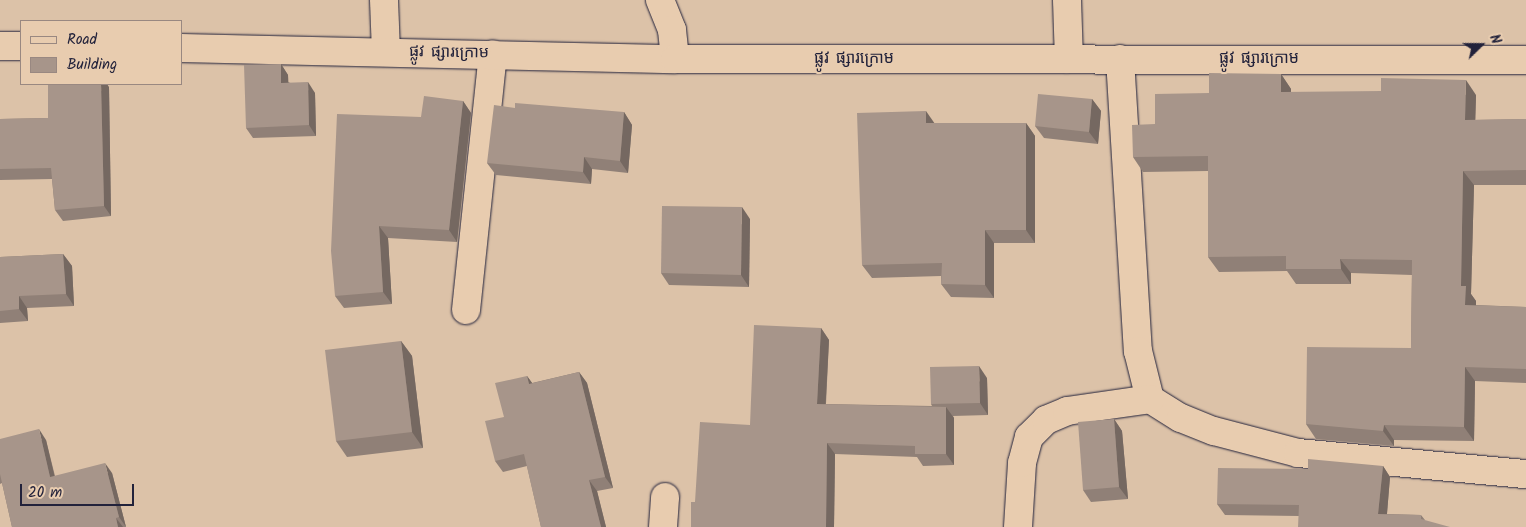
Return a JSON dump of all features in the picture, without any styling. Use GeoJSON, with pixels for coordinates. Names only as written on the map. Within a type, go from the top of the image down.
{"type":"FeatureCollection","features":[{"type":"Feature","properties":{"kind":"main road"},"geometry":{"type":"LineString","coordinates":[[384,0],[386,51]]}},
{"type":"Feature","properties":{"kind":"main road"},"geometry":{"type":"LineString","coordinates":[[660,0],[672,30],[675,59]]}},
{"type":"Feature","properties":{"kind":"main road"},"geometry":{"type":"LineString","coordinates":[[1067,0],[1069,59]]}},
{"type":"Feature","properties":{"kind":"main road"},"geometry":{"type":"LineString","coordinates":[[0,46],[20,46]]}},
{"type":"Feature","properties":{"kind":"main road","name":"ផ្លូវ ផ្សារក្រោម"},"geometry":{"type":"LineString","coordinates":[[182,48],[386,51],[675,59],[1526,60]]}},
{"type":"Feature","properties":{"kind":"main road"},"geometry":{"type":"LineString","coordinates":[[466,310],[493,54]]}},
{"type":"Feature","properties":{"kind":"main road"},"geometry":{"type":"LineString","coordinates":[[1120,59],[1138,351],[1150,399]]}},
{"type":"Feature","properties":{"kind":"main road"},"geometry":{"type":"LineString","coordinates":[[1018,527],[1022,463],[1029,437],[1046,420],[1067,411],[1150,399],[1181,418],[1214,431],[1298,453],[1526,474]]}},
{"type":"Feature","properties":{"kind":"main road"},"geometry":{"type":"LineString","coordinates":[[663,527],[665,497]]}},
{"type":"Feature","properties":{"kind":"building"},"geometry":{"type":"Polygon","coordinates":[[[281,64],[281,83],[308,82],[309,125],[246,128],[244,65],[281,64]]]}},
{"type":"Feature","properties":{"kind":"building"},"geometry":{"type":"Polygon","coordinates":[[[1209,73],[1281,74],[1281,92],[1381,91],[1381,78],[1466,80],[1465,120],[1526,119],[1526,170],[1463,171],[1461,286],[1466,286],[1465,305],[1526,307],[1526,369],[1465,367],[1464,427],[1384,425],[1383,431],[1306,424],[1307,347],[1411,348],[1412,260],[1340,259],[1341,269],[1286,269],[1286,256],[1208,257],[1208,156],[1133,157],[1132,125],[1155,124],[1155,94],[1209,93],[1209,73]]]}},
{"type":"Feature","properties":{"kind":"building"},"geometry":{"type":"Polygon","coordinates":[[[48,85],[101,85],[104,206],[55,210],[51,168],[0,169],[0,119],[48,118],[48,85]]]}},
{"type":"Feature","properties":{"kind":"building"},"geometry":{"type":"Polygon","coordinates":[[[1038,94],[1092,99],[1089,132],[1035,126],[1038,94]]]}},
{"type":"Feature","properties":{"kind":"building"},"geometry":{"type":"Polygon","coordinates":[[[424,96],[463,101],[449,230],[379,226],[383,292],[335,296],[331,251],[337,114],[421,117],[424,96]]]}},
{"type":"Feature","properties":{"kind":"building"},"geometry":{"type":"Polygon","coordinates":[[[515,103],[624,112],[620,161],[584,157],[583,172],[487,163],[494,105],[515,108],[515,103]]]}},
{"type":"Feature","properties":{"kind":"building"},"geometry":{"type":"Polygon","coordinates":[[[926,111],[926,123],[1026,123],[1026,230],[985,230],[985,285],[941,284],[942,263],[862,265],[857,113],[926,111]]]}},
{"type":"Feature","properties":{"kind":"building"},"geometry":{"type":"Polygon","coordinates":[[[662,206],[742,207],[741,275],[661,273],[662,206]]]}},
{"type":"Feature","properties":{"kind":"building"},"geometry":{"type":"Polygon","coordinates":[[[63,254],[66,294],[19,296],[19,309],[0,311],[0,257],[63,254]]]}},
{"type":"Feature","properties":{"kind":"building"},"geometry":{"type":"Polygon","coordinates":[[[754,325],[821,328],[817,404],[946,407],[946,454],[915,454],[915,446],[827,443],[826,527],[691,527],[691,502],[695,502],[700,422],[750,425],[754,325]]]}},
{"type":"Feature","properties":{"kind":"building"},"geometry":{"type":"Polygon","coordinates":[[[401,341],[412,432],[336,441],[325,350],[401,341]]]}},
{"type":"Feature","properties":{"kind":"building"},"geometry":{"type":"Polygon","coordinates":[[[979,366],[980,403],[931,404],[930,367],[979,366]]]}},
{"type":"Feature","properties":{"kind":"building"},"geometry":{"type":"Polygon","coordinates":[[[579,372],[605,477],[589,480],[601,527],[541,527],[524,454],[495,461],[485,421],[504,417],[495,383],[527,376],[529,384],[579,372]]]}},
{"type":"Feature","properties":{"kind":"building"},"geometry":{"type":"Polygon","coordinates":[[[1114,419],[1119,487],[1083,490],[1078,422],[1114,419]]]}},
{"type":"Feature","properties":{"kind":"building"},"geometry":{"type":"Polygon","coordinates":[[[39,429],[50,477],[105,463],[119,517],[116,518],[118,527],[12,527],[0,474],[0,439],[39,429]]]}},
{"type":"Feature","properties":{"kind":"building"},"geometry":{"type":"Polygon","coordinates":[[[1308,459],[1383,466],[1378,514],[1421,515],[1421,519],[1450,527],[1298,527],[1299,505],[1217,504],[1218,468],[1308,469],[1308,459]]]}}]}
